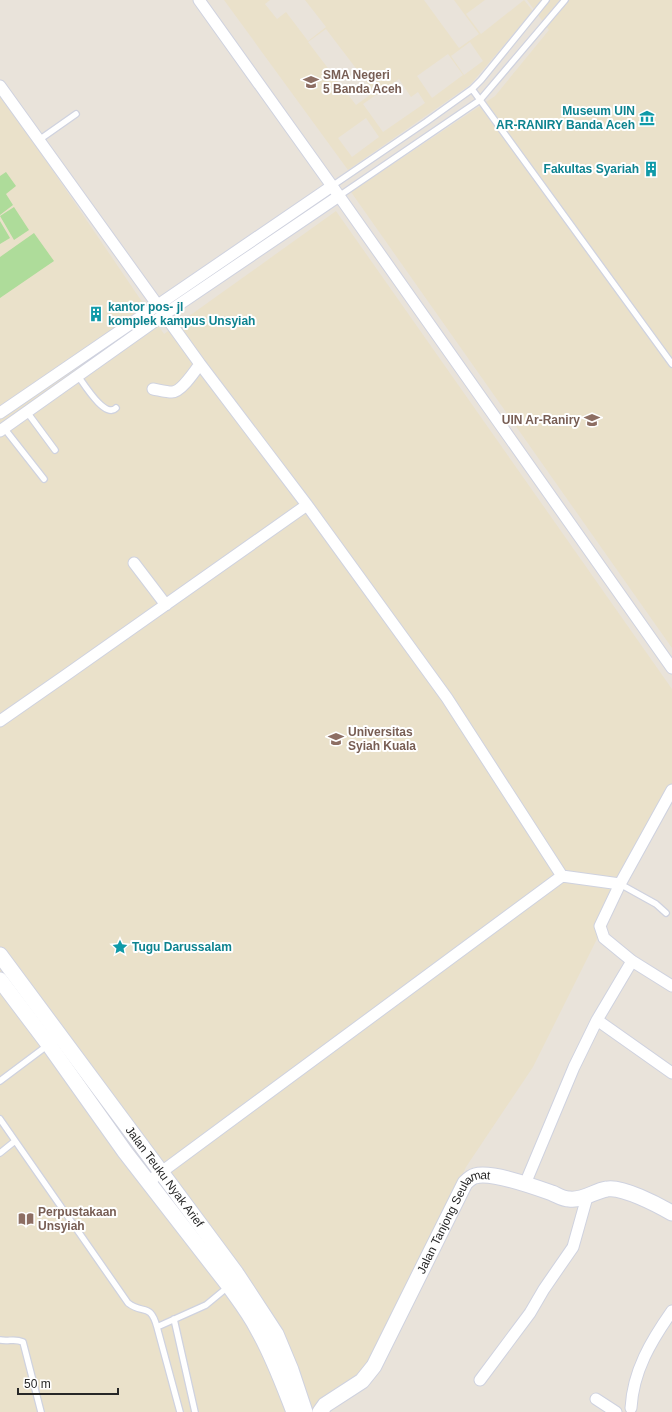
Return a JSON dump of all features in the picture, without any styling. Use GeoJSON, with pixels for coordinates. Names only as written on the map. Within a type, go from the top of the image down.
{"type":"FeatureCollection","features":[{"type":"Feature","properties":{"kind":"main road","name":"Jalan Teuku Nyak Arief"},"geometry":{"type":"LineString","coordinates":[[0,955],[148,1182],[230,1286],[258,1329],[283,1382],[300,1411]]}},
{"type":"Feature","properties":{"kind":"main road","name":"Jalan Teuku Nyak Arief"},"geometry":{"type":"LineString","coordinates":[[0,980],[55,1040],[162,1172],[236,1273],[276,1334],[290,1370],[300,1411]]}},
{"type":"Feature","properties":{"kind":"main road","name":"Jalan Tanjong Seulamat"},"geometry":{"type":"LineString","coordinates":[[300,1411],[322,1409],[362,1381],[374,1366],[429,1253],[468,1180],[474,1176],[486,1175],[525,1184],[569,1200],[587,1197],[605,1189],[620,1190],[658,1205],[672,1213]]}},
{"type":"Feature","properties":{"kind":"street"},"geometry":{"type":"LineString","coordinates":[[199,0],[672,668]]}},
{"type":"Feature","properties":{"kind":"street"},"geometry":{"type":"LineString","coordinates":[[0,86],[200,364],[307,505],[447,698],[562,876]]}},
{"type":"Feature","properties":{"kind":"street"},"geometry":{"type":"LineString","coordinates":[[2,430],[78,376],[161,310],[332,186]]}},
{"type":"Feature","properties":{"kind":"street"},"geometry":{"type":"LineString","coordinates":[[0,413],[339,196]]}},
{"type":"Feature","properties":{"kind":"street"},"geometry":{"type":"LineString","coordinates":[[153,389],[172,392],[176,391],[189,379],[200,364]]}},
{"type":"Feature","properties":{"kind":"street"},"geometry":{"type":"LineString","coordinates":[[0,721],[307,505]]}},
{"type":"Feature","properties":{"kind":"street"},"geometry":{"type":"LineString","coordinates":[[134,563],[166,605]]}},
{"type":"Feature","properties":{"kind":"street"},"geometry":{"type":"LineString","coordinates":[[672,790],[620,884],[600,926],[604,938],[632,961],[672,986]]}},
{"type":"Feature","properties":{"kind":"street"},"geometry":{"type":"LineString","coordinates":[[148,1182],[562,876],[620,884]]}},
{"type":"Feature","properties":{"kind":"street"},"geometry":{"type":"LineString","coordinates":[[525,1184],[574,1067],[597,1020],[632,961]]}},
{"type":"Feature","properties":{"kind":"street"},"geometry":{"type":"LineString","coordinates":[[597,1020],[672,1073]]}},
{"type":"Feature","properties":{"kind":"street"},"geometry":{"type":"LineString","coordinates":[[480,1380],[530,1313],[544,1288],[573,1247],[587,1197]]}},
{"type":"Feature","properties":{"kind":"street"},"geometry":{"type":"LineString","coordinates":[[633,1411],[632,1394],[636,1375],[660,1328],[672,1311]]}},
{"type":"Feature","properties":{"kind":"street"},"geometry":{"type":"LineString","coordinates":[[596,1400],[616,1412]]}},
{"type":"Feature","properties":{"kind":"lane"},"geometry":{"type":"LineString","coordinates":[[332,186],[408,135],[472,89],[546,0]]}},
{"type":"Feature","properties":{"kind":"lane"},"geometry":{"type":"LineString","coordinates":[[339,196],[413,144],[480,100],[565,0]]}},
{"type":"Feature","properties":{"kind":"lane"},"geometry":{"type":"LineString","coordinates":[[472,89],[672,364]]}},
{"type":"Feature","properties":{"kind":"lane"},"geometry":{"type":"LineString","coordinates":[[39,140],[76,114]]}},
{"type":"Feature","properties":{"kind":"lane"},"geometry":{"type":"LineString","coordinates":[[408,135],[413,144]]}},
{"type":"Feature","properties":{"kind":"lane"},"geometry":{"type":"LineString","coordinates":[[78,376],[101,406],[110,411],[113,411],[116,408]]}},
{"type":"Feature","properties":{"kind":"lane"},"geometry":{"type":"LineString","coordinates":[[27,412],[55,450]]}},
{"type":"Feature","properties":{"kind":"lane"},"geometry":{"type":"LineString","coordinates":[[2,430],[44,480]]}},
{"type":"Feature","properties":{"kind":"lane"},"geometry":{"type":"LineString","coordinates":[[620,884],[656,904],[666,913]]}},
{"type":"Feature","properties":{"kind":"lane"},"geometry":{"type":"LineString","coordinates":[[0,1081],[55,1040]]}},
{"type":"Feature","properties":{"kind":"lane"},"geometry":{"type":"LineString","coordinates":[[0,1120],[128,1303],[145,1309],[154,1317],[158,1327],[180,1412]]}},
{"type":"Feature","properties":{"kind":"lane"},"geometry":{"type":"LineString","coordinates":[[0,1153],[15,1141]]}},
{"type":"Feature","properties":{"kind":"lane"},"geometry":{"type":"LineString","coordinates":[[158,1327],[206,1305],[230,1286]]}},
{"type":"Feature","properties":{"kind":"lane"},"geometry":{"type":"LineString","coordinates":[[174,1319],[194,1412]]}},
{"type":"Feature","properties":{"kind":"lane"},"geometry":{"type":"LineString","coordinates":[[0,1340],[4,1341],[13,1339],[23,1342],[41,1412]]}},
{"type":"Feature","properties":{"kind":"shaded area","name":"SMA Negeri 5 Banda Aceh"},"geometry":{"type":"Polygon","coordinates":[[[224,0],[270,0],[265,4],[277,19],[286,12],[308,41],[326,27],[305,0],[424,0],[459,48],[479,34],[454,0],[485,0],[466,14],[481,34],[524,0],[533,11],[470,85],[348,170],[224,0]],[[326,29],[308,42],[356,105],[374,92],[326,29]],[[470,42],[451,56],[464,75],[483,61],[470,42]],[[448,54],[417,76],[432,98],[463,75],[448,54]],[[399,79],[363,104],[383,132],[425,103],[418,92],[411,97],[399,79]],[[366,118],[338,138],[352,157],[379,137],[366,118]]]}},
{"type":"Feature","properties":{"kind":"shaded area","name":"UIN Ar-Raniry"},"geometry":{"type":"Polygon","coordinates":[[[527,0],[672,0],[672,648],[351,192],[495,96],[549,30],[527,0]]]}},
{"type":"Feature","properties":{"kind":"shaded area","name":"Universitas Syiah Kuala"},"geometry":{"type":"Polygon","coordinates":[[[0,93],[164,334],[336,211],[672,689],[672,789],[533,1067],[466,1167],[369,1364],[327,1399],[316,1412],[0,1412],[0,93]]]}},
{"type":"Feature","properties":{"kind":"green space"},"geometry":{"type":"Polygon","coordinates":[[[6,172],[16,186],[6,194],[13,205],[0,215],[0,176],[6,172]]]}},
{"type":"Feature","properties":{"kind":"green space"},"geometry":{"type":"Polygon","coordinates":[[[14,207],[29,230],[14,240],[0,216],[14,207]]]}},
{"type":"Feature","properties":{"kind":"green space"},"geometry":{"type":"Polygon","coordinates":[[[0,221],[10,238],[0,244],[0,221]]]}},
{"type":"Feature","properties":{"kind":"green space"},"geometry":{"type":"Polygon","coordinates":[[[34,233],[54,261],[0,298],[0,257],[34,233]]]}},
{"type":"Feature","properties":{"kind":"place","name":"SMA Negeri 5 Banda Aceh"},"geometry":{"type":"Point","coordinates":[311,82]}},
{"type":"Feature","properties":{"kind":"place","name":"Museum UIN AR-RANIRY Banda Aceh"},"geometry":{"type":"Point","coordinates":[647,118]}},
{"type":"Feature","properties":{"kind":"place","name":"Fakultas Syariah"},"geometry":{"type":"Point","coordinates":[651,169]}},
{"type":"Feature","properties":{"kind":"place","name":"kantor pos- jl komplek kampus Unsyiah"},"geometry":{"type":"Point","coordinates":[96,314]}},
{"type":"Feature","properties":{"kind":"place","name":"UIN Ar-Raniry"},"geometry":{"type":"Point","coordinates":[592,420]}},
{"type":"Feature","properties":{"kind":"place","name":"Universitas Syiah Kuala"},"geometry":{"type":"Point","coordinates":[336,739]}},
{"type":"Feature","properties":{"kind":"place","name":"Tugu Darussalam"},"geometry":{"type":"Point","coordinates":[120,947]}},
{"type":"Feature","properties":{"kind":"place","name":"Perpustakaan Unsyiah"},"geometry":{"type":"Point","coordinates":[26,1219]}}]}
